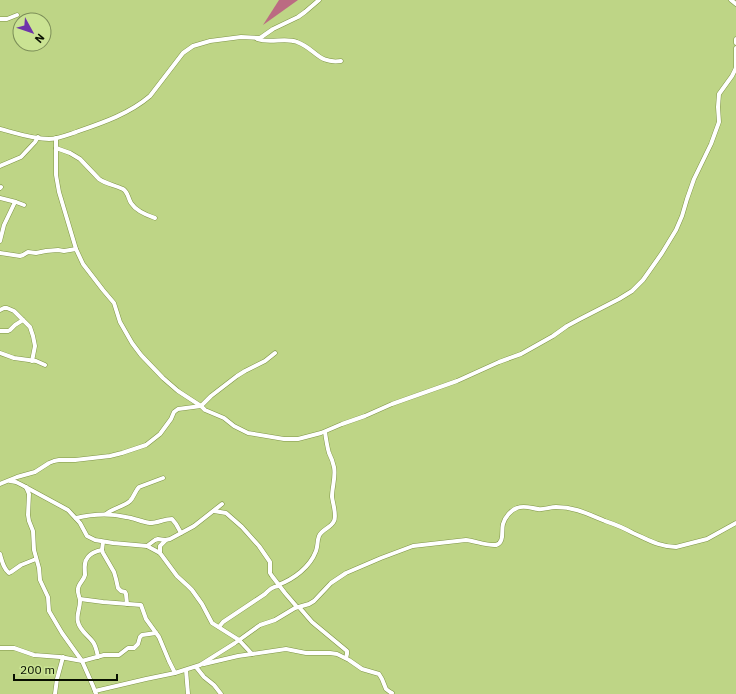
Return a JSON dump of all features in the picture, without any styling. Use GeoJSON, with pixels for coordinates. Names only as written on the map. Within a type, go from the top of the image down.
{"type":"FeatureCollection","features":[{"type":"Feature","properties":{"kind":"street"},"geometry":{"type":"LineString","coordinates":[[0,129],[38,138],[50,139],[70,134],[109,120],[128,111],[150,96],[184,53],[193,46],[210,41],[241,37],[260,38],[273,29],[298,17],[319,0]]}},
{"type":"Feature","properties":{"kind":"street"},"geometry":{"type":"LineString","coordinates":[[731,0],[736,4]]}},
{"type":"Feature","properties":{"kind":"street"},"geometry":{"type":"LineString","coordinates":[[0,19],[12,17]]}},
{"type":"Feature","properties":{"kind":"street"},"geometry":{"type":"LineString","coordinates":[[255,38],[265,41],[298,42],[323,60],[333,62],[341,61]]}},
{"type":"Feature","properties":{"kind":"street"},"geometry":{"type":"LineString","coordinates":[[56,138],[56,175],[58,192],[76,249],[84,264],[114,304],[120,322],[141,355],[178,391],[205,410],[224,418],[234,426],[248,433],[284,439],[298,439],[325,432],[392,404],[457,381],[521,354],[573,323],[632,291],[653,267],[670,242],[679,223],[692,186],[719,122],[719,94],[736,68],[736,48]]}},
{"type":"Feature","properties":{"kind":"street"},"geometry":{"type":"LineString","coordinates":[[0,166],[21,157],[38,138]]}},
{"type":"Feature","properties":{"kind":"street"},"geometry":{"type":"LineString","coordinates":[[56,148],[80,158],[102,182],[124,190],[133,206],[144,214],[155,218]]}},
{"type":"Feature","properties":{"kind":"street"},"geometry":{"type":"LineString","coordinates":[[0,198],[24,205]]}},
{"type":"Feature","properties":{"kind":"street"},"geometry":{"type":"LineString","coordinates":[[0,241],[4,225],[15,202]]}},
{"type":"Feature","properties":{"kind":"street"},"geometry":{"type":"LineString","coordinates":[[0,253],[20,256],[28,252],[36,253],[76,249]]}},
{"type":"Feature","properties":{"kind":"street"},"geometry":{"type":"LineString","coordinates":[[0,304],[2,309],[7,308],[14,312],[30,327],[34,336],[35,346],[32,360]]}},
{"type":"Feature","properties":{"kind":"street"},"geometry":{"type":"LineString","coordinates":[[0,332],[10,330],[23,320]]}},
{"type":"Feature","properties":{"kind":"street"},"geometry":{"type":"LineString","coordinates":[[0,353],[14,358],[32,360],[45,365]]}},
{"type":"Feature","properties":{"kind":"street"},"geometry":{"type":"LineString","coordinates":[[0,484],[35,472],[54,461],[110,456],[146,445],[160,434],[171,420],[174,412],[178,409],[201,406],[211,396],[237,376],[265,362],[275,353]]}},
{"type":"Feature","properties":{"kind":"street"},"geometry":{"type":"LineString","coordinates":[[219,627],[223,622],[265,594],[268,590],[290,580],[304,569],[311,561],[316,551],[319,536],[333,524],[335,519],[332,498],[334,466],[325,432]]}},
{"type":"Feature","properties":{"kind":"street"},"geometry":{"type":"LineString","coordinates":[[106,514],[129,502],[133,498],[137,488],[163,478]]}},
{"type":"Feature","properties":{"kind":"street"},"geometry":{"type":"LineString","coordinates":[[8,480],[16,482],[68,510],[81,524],[87,536],[95,540],[153,548],[160,553],[176,576],[192,590],[202,604],[212,623],[239,640],[252,654]]}},
{"type":"Feature","properties":{"kind":"street"},"geometry":{"type":"LineString","coordinates":[[26,487],[29,494],[28,514],[33,531],[34,550],[40,580],[48,597],[49,610],[62,633],[82,661],[96,692],[238,656],[286,649],[306,653],[337,654],[346,658],[362,669],[379,674],[386,689],[392,693]]}},
{"type":"Feature","properties":{"kind":"street"},"geometry":{"type":"LineString","coordinates":[[160,553],[160,546],[166,540],[194,526],[222,504]]}},
{"type":"Feature","properties":{"kind":"street"},"geometry":{"type":"LineString","coordinates":[[198,666],[260,626],[276,620],[298,607],[310,604],[331,583],[346,573],[381,558],[413,546],[466,540],[496,545],[502,540],[503,524],[506,518],[512,511],[519,507],[538,509],[556,507],[583,511],[627,530],[650,542],[671,547],[676,547],[707,538],[736,523]]}},
{"type":"Feature","properties":{"kind":"street"},"geometry":{"type":"LineString","coordinates":[[214,511],[226,513],[242,527],[259,546],[270,562],[270,573],[279,585],[312,622],[347,652],[346,658]]}},
{"type":"Feature","properties":{"kind":"street"},"geometry":{"type":"LineString","coordinates":[[76,518],[106,514],[124,516],[148,523],[172,519],[181,533]]}},
{"type":"Feature","properties":{"kind":"street"},"geometry":{"type":"LineString","coordinates":[[81,524],[92,515]]}},
{"type":"Feature","properties":{"kind":"street"},"geometry":{"type":"LineString","coordinates":[[147,546],[158,539],[166,540]]}},
{"type":"Feature","properties":{"kind":"street"},"geometry":{"type":"LineString","coordinates":[[102,542],[103,553],[114,572],[118,588],[126,594],[127,604]]}},
{"type":"Feature","properties":{"kind":"street"},"geometry":{"type":"LineString","coordinates":[[98,657],[92,641],[82,631],[77,620],[77,613],[80,599],[78,587],[85,574],[84,569],[86,560],[91,554],[102,550]]}},
{"type":"Feature","properties":{"kind":"street"},"geometry":{"type":"LineString","coordinates":[[0,554],[3,566],[9,573],[21,565],[36,559]]}},
{"type":"Feature","properties":{"kind":"street"},"geometry":{"type":"LineString","coordinates":[[80,599],[141,605],[146,619],[156,632],[174,673]]}},
{"type":"Feature","properties":{"kind":"street"},"geometry":{"type":"LineString","coordinates":[[0,648],[14,648],[34,655],[62,657],[82,661],[108,655],[119,655],[128,648],[134,648],[138,644],[142,635],[156,632]]}},
{"type":"Feature","properties":{"kind":"street"},"geometry":{"type":"LineString","coordinates":[[55,694],[62,657]]}},
{"type":"Feature","properties":{"kind":"street"},"geometry":{"type":"LineString","coordinates":[[198,666],[207,680],[214,685],[221,694]]}},
{"type":"Feature","properties":{"kind":"street"},"geometry":{"type":"LineString","coordinates":[[186,670],[188,694]]}},
{"type":"Feature","properties":{"kind":"shaded area"},"geometry":{"type":"Polygon","coordinates":[[[279,0],[298,0],[263,25],[279,0]]]}}]}
